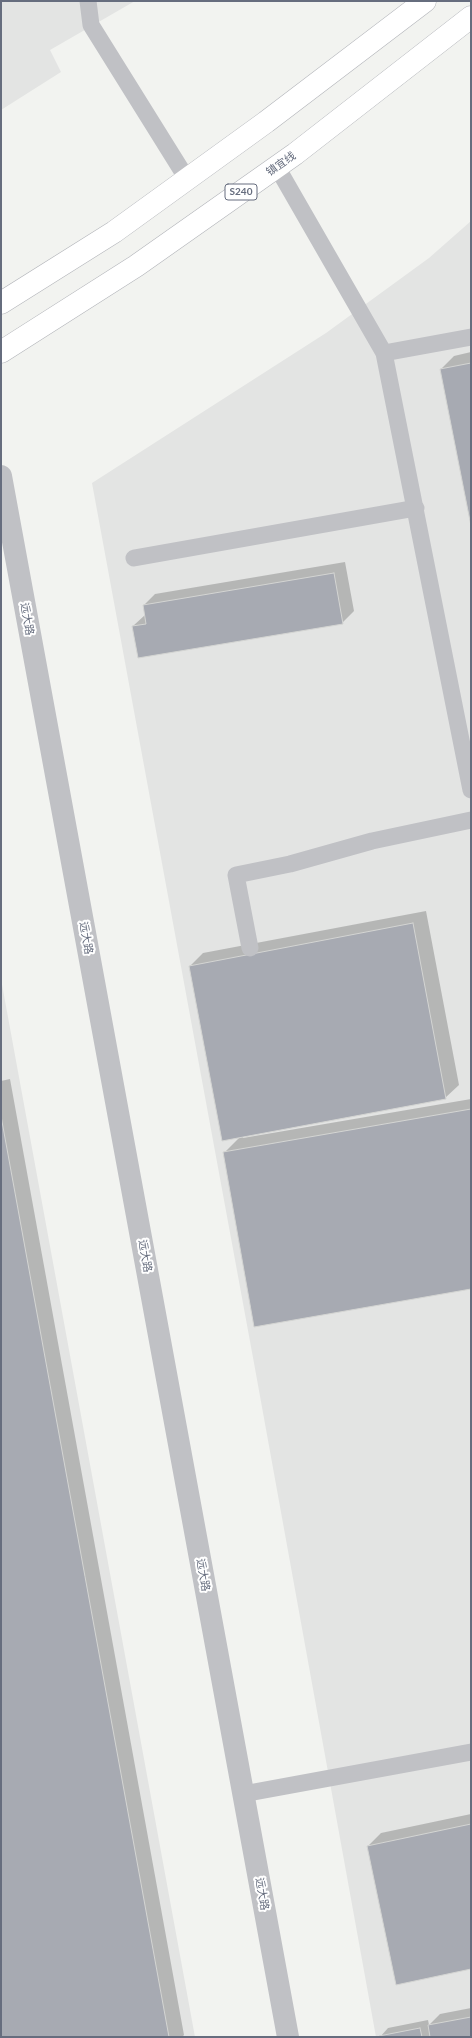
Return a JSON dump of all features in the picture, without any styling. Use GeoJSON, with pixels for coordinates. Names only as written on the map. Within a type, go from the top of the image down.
{"type":"FeatureCollection","features":[{"type":"Feature","properties":{"kind":"main road"},"geometry":{"type":"LineString","coordinates":[[1,303],[114,232],[266,122],[425,1]]}},
{"type":"Feature","properties":{"kind":"main road","name":"镇宜线"},"geometry":{"type":"LineString","coordinates":[[1,352],[136,266],[277,167],[471,17]]}},
{"type":"Feature","properties":{"kind":"street","name":"远大路"},"geometry":{"type":"LineString","coordinates":[[1,476],[288,2037]]}},
{"type":"Feature","properties":{"kind":"lane"},"geometry":{"type":"LineString","coordinates":[[88,1],[91,25],[188,179]]}},
{"type":"Feature","properties":{"kind":"lane"},"geometry":{"type":"LineString","coordinates":[[277,167],[384,353],[471,790]]}},
{"type":"Feature","properties":{"kind":"lane"},"geometry":{"type":"LineString","coordinates":[[384,353],[471,337]]}},
{"type":"Feature","properties":{"kind":"lane"},"geometry":{"type":"LineString","coordinates":[[134,558],[416,508]]}},
{"type":"Feature","properties":{"kind":"lane"},"geometry":{"type":"LineString","coordinates":[[250,948],[236,875],[290,864],[372,841],[471,820]]}},
{"type":"Feature","properties":{"kind":"lane"},"geometry":{"type":"LineString","coordinates":[[243,1794],[471,1752]]}},
{"type":"Feature","properties":{"kind":"shaded area"},"geometry":{"type":"Polygon","coordinates":[[[1,1],[135,1],[50,50],[61,72],[1,110],[1,1]]]}},
{"type":"Feature","properties":{"kind":"shaded area"},"geometry":{"type":"Polygon","coordinates":[[[471,221],[471,2037],[376,2037],[92,483],[326,333],[429,258],[471,221]]]}},
{"type":"Feature","properties":{"kind":"shaded area"},"geometry":{"type":"Polygon","coordinates":[[[1,979],[195,2037],[1,2037],[1,979]]]}},
{"type":"Feature","properties":{"kind":"building"},"geometry":{"type":"Polygon","coordinates":[[[471,363],[471,526],[440,369],[471,363]]]}},
{"type":"Feature","properties":{"kind":"building"},"geometry":{"type":"Polygon","coordinates":[[[334,573],[343,624],[138,658],[132,626],[146,624],[143,605],[334,573]]]}},
{"type":"Feature","properties":{"kind":"building"},"geometry":{"type":"Polygon","coordinates":[[[413,923],[446,1099],[222,1141],[189,966],[413,923]]]}},
{"type":"Feature","properties":{"kind":"building"},"geometry":{"type":"Polygon","coordinates":[[[471,1109],[471,1289],[254,1327],[223,1152],[471,1109]]]}},
{"type":"Feature","properties":{"kind":"building"},"geometry":{"type":"Polygon","coordinates":[[[1,1116],[169,2037],[1,2037],[1,1116]]]}},
{"type":"Feature","properties":{"kind":"building"},"geometry":{"type":"Polygon","coordinates":[[[471,1824],[471,1969],[396,1985],[367,1846],[471,1824]]]}},
{"type":"Feature","properties":{"kind":"building"},"geometry":{"type":"Polygon","coordinates":[[[471,2017],[471,2037],[430,2037],[428,2025],[471,2017]]]}},
{"type":"Feature","properties":{"kind":"building"},"geometry":{"type":"Polygon","coordinates":[[[420,2028],[422,2037],[379,2037],[379,2036],[420,2028]]]}}]}
